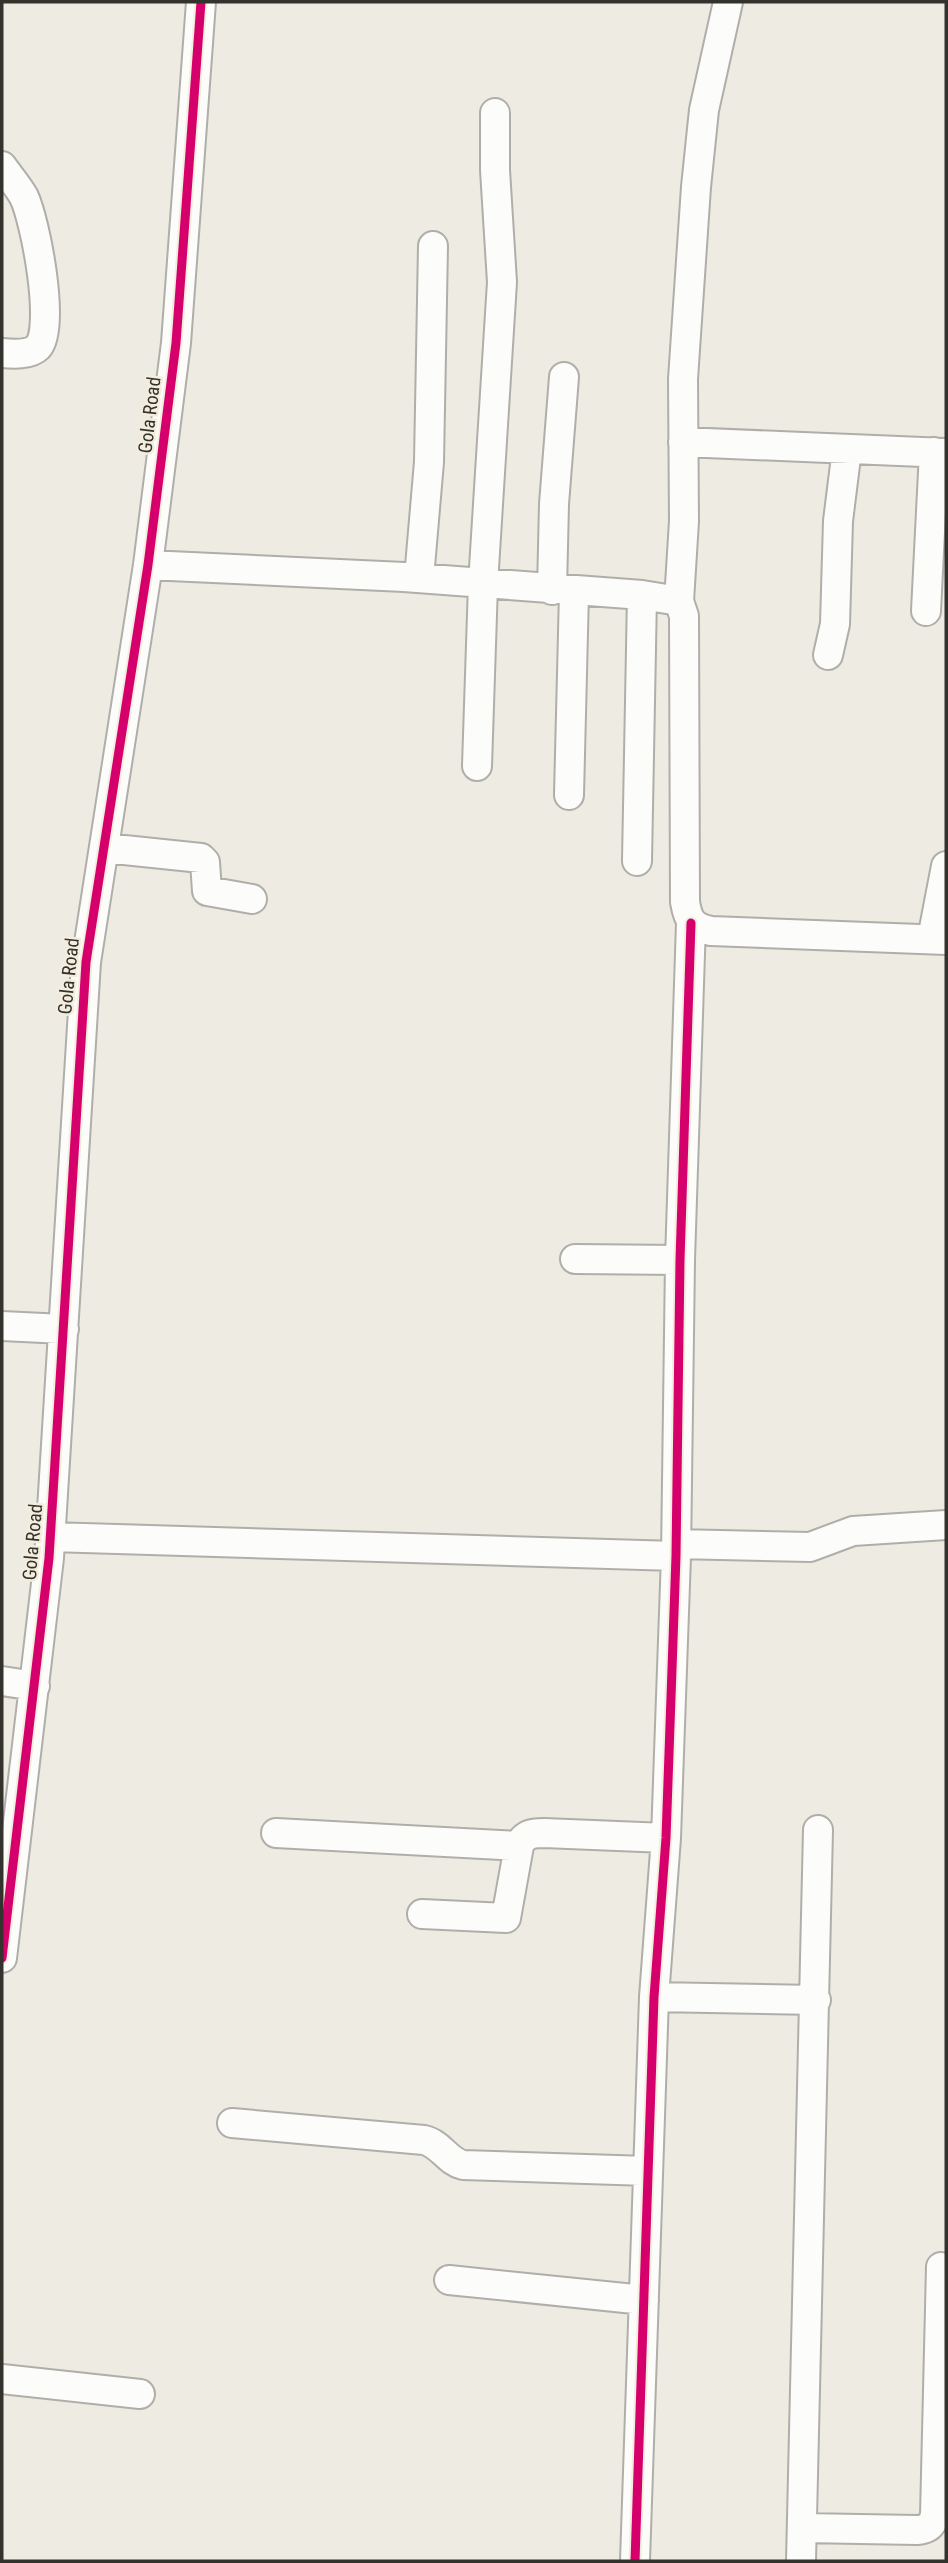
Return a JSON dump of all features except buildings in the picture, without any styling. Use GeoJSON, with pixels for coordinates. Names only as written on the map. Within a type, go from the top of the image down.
{"type":"FeatureCollection","features":[{"type":"Feature","properties":{"kind":"street","name":"Gola Road"},"geometry":{"type":"LineString","coordinates":[[2,1958],[51,1537],[86,962],[148,565],[176,343],[201,2]]}},
{"type":"Feature","properties":{"kind":"street"},"geometry":{"type":"LineString","coordinates":[[635,2561],[654,1997],[666,1838],[676,1550],[680,1259],[691,923],[685,902],[685,630],[679,601],[684,521],[683,379],[696,187],[705,110],[728,2]]}},
{"type":"Feature","properties":{"kind":"street"},"geometry":{"type":"LineString","coordinates":[[477,766],[483,584],[502,292],[499,202],[495,170],[495,113]]}},
{"type":"Feature","properties":{"kind":"street"},"geometry":{"type":"LineString","coordinates":[[2,166],[19,189],[28,210],[39,253],[45,304],[41,341],[37,348],[28,352],[2,353]]}},
{"type":"Feature","properties":{"kind":"street"},"geometry":{"type":"LineString","coordinates":[[419,578],[429,462],[433,246]]}},
{"type":"Feature","properties":{"kind":"street"},"geometry":{"type":"LineString","coordinates":[[564,377],[554,504],[563,591],[569,795]]}},
{"type":"Feature","properties":{"kind":"street"},"geometry":{"type":"LineString","coordinates":[[683,442],[940,453],[926,611]]}},
{"type":"Feature","properties":{"kind":"street"},"geometry":{"type":"LineString","coordinates":[[828,655],[835,624],[838,521],[847,449]]}},
{"type":"Feature","properties":{"kind":"street"},"geometry":{"type":"LineString","coordinates":[[148,565],[419,578],[642,595],[679,601]]}},
{"type":"Feature","properties":{"kind":"street"},"geometry":{"type":"LineString","coordinates":[[637,861],[642,595]]}},
{"type":"Feature","properties":{"kind":"street"},"geometry":{"type":"LineString","coordinates":[[105,848],[201,858],[205,862],[205,886],[208,891],[252,899]]}},
{"type":"Feature","properties":{"kind":"street"},"geometry":{"type":"LineString","coordinates":[[691,923],[697,928],[711,931],[939,940],[937,902],[946,866]]}},
{"type":"Feature","properties":{"kind":"street"},"geometry":{"type":"LineString","coordinates":[[575,1259],[680,1259]]}},
{"type":"Feature","properties":{"kind":"street"},"geometry":{"type":"LineString","coordinates":[[2,1326],[64,1329]]}},
{"type":"Feature","properties":{"kind":"street"},"geometry":{"type":"LineString","coordinates":[[51,1537],[676,1550],[810,1547],[853,1531],[946,1525]]}},
{"type":"Feature","properties":{"kind":"street"},"geometry":{"type":"LineString","coordinates":[[2,1681],[35,1686]]}},
{"type":"Feature","properties":{"kind":"street"},"geometry":{"type":"LineString","coordinates":[[801,2561],[818,1830]]}},
{"type":"Feature","properties":{"kind":"street"},"geometry":{"type":"LineString","coordinates":[[276,1833],[519,1846]]}},
{"type":"Feature","properties":{"kind":"street"},"geometry":{"type":"LineString","coordinates":[[422,1914],[506,1918],[519,1846],[525,1837],[534,1833],[666,1838]]}},
{"type":"Feature","properties":{"kind":"street"},"geometry":{"type":"LineString","coordinates":[[654,1997],[816,2000]]}},
{"type":"Feature","properties":{"kind":"street"},"geometry":{"type":"LineString","coordinates":[[232,2123],[424,2140],[436,2144],[452,2160],[463,2165],[648,2171]]}},
{"type":"Feature","properties":{"kind":"street"},"geometry":{"type":"LineString","coordinates":[[803,2528],[917,2530],[925,2529],[933,2522],[942,2267]]}},
{"type":"Feature","properties":{"kind":"street"},"geometry":{"type":"LineString","coordinates":[[449,2280],[644,2300]]}},
{"type":"Feature","properties":{"kind":"street"},"geometry":{"type":"LineString","coordinates":[[2,2379],[140,2394]]}},
{"type":"Feature","properties":{"kind":"cycle path"},"geometry":{"type":"LineString","coordinates":[[2,1958],[49,1558],[86,962],[148,565],[176,343],[201,2]]}},
{"type":"Feature","properties":{"kind":"cycle path"},"geometry":{"type":"LineString","coordinates":[[635,2561],[654,1997],[666,1838],[676,1556],[680,1260],[691,923]]}}]}
